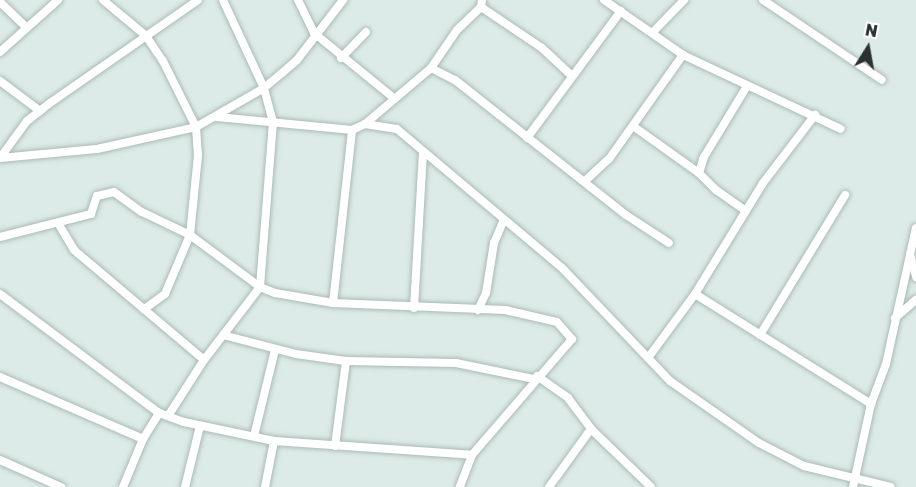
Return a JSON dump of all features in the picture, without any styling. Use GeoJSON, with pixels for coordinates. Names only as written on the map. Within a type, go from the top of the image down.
{"type":"FeatureCollection","features":[{"type":"Feature","properties":{"kind":"street"},"geometry":{"type":"LineString","coordinates":[[0,52],[58,0]]}},
{"type":"Feature","properties":{"kind":"street"},"geometry":{"type":"LineString","coordinates":[[103,0],[146,36],[163,61],[195,127],[198,155],[190,234],[165,294],[144,309]]}},
{"type":"Feature","properties":{"kind":"street"},"geometry":{"type":"LineString","coordinates":[[0,158],[19,131],[40,111],[196,0]]}},
{"type":"Feature","properties":{"kind":"street"},"geometry":{"type":"LineString","coordinates":[[168,416],[204,360],[260,287],[273,122],[264,88],[223,0]]}},
{"type":"Feature","properties":{"kind":"street"},"geometry":{"type":"LineString","coordinates":[[298,0],[314,33],[341,58],[395,99]]}},
{"type":"Feature","properties":{"kind":"street"},"geometry":{"type":"LineString","coordinates":[[0,158],[97,149],[195,127],[217,117],[264,88],[297,60],[314,33],[343,0]]}},
{"type":"Feature","properties":{"kind":"street"},"geometry":{"type":"LineString","coordinates":[[604,0],[683,55],[841,129]]}},
{"type":"Feature","properties":{"kind":"street"},"geometry":{"type":"LineString","coordinates":[[653,33],[684,0]]}},
{"type":"Feature","properties":{"kind":"street"},"geometry":{"type":"LineString","coordinates":[[763,0],[882,80]]}},
{"type":"Feature","properties":{"kind":"street"},"geometry":{"type":"LineString","coordinates":[[0,2],[27,28]]}},
{"type":"Feature","properties":{"kind":"street"},"geometry":{"type":"LineString","coordinates":[[217,117],[352,130],[365,124],[431,68],[457,30],[482,4],[542,48],[572,76]]}},
{"type":"Feature","properties":{"kind":"street"},"geometry":{"type":"LineString","coordinates":[[527,138],[621,11]]}},
{"type":"Feature","properties":{"kind":"street"},"geometry":{"type":"LineString","coordinates":[[341,58],[366,32]]}},
{"type":"Feature","properties":{"kind":"street"},"geometry":{"type":"LineString","coordinates":[[585,181],[633,126],[683,55]]}},
{"type":"Feature","properties":{"kind":"street"},"geometry":{"type":"LineString","coordinates":[[431,68],[455,80],[626,215],[669,243]]}},
{"type":"Feature","properties":{"kind":"street"},"geometry":{"type":"LineString","coordinates":[[0,81],[40,111]]}},
{"type":"Feature","properties":{"kind":"street"},"geometry":{"type":"LineString","coordinates":[[699,173],[704,157],[747,86]]}},
{"type":"Feature","properties":{"kind":"street"},"geometry":{"type":"LineString","coordinates":[[648,358],[695,294],[746,211],[814,115]]}},
{"type":"Feature","properties":{"kind":"street"},"geometry":{"type":"LineString","coordinates":[[365,124],[397,129],[503,222],[563,269],[670,381],[759,443],[804,466],[891,487]]}},
{"type":"Feature","properties":{"kind":"street"},"geometry":{"type":"LineString","coordinates":[[633,126],[699,173],[716,190],[746,211]]}},
{"type":"Feature","properties":{"kind":"street"},"geometry":{"type":"LineString","coordinates":[[333,303],[352,130]]}},
{"type":"Feature","properties":{"kind":"street"},"geometry":{"type":"LineString","coordinates":[[414,308],[423,153]]}},
{"type":"Feature","properties":{"kind":"street"},"geometry":{"type":"LineString","coordinates":[[0,237],[91,214],[97,196],[108,192],[190,234],[260,287],[333,303],[478,310],[548,317],[571,335],[559,355],[536,377],[472,455],[460,487]]}},
{"type":"Feature","properties":{"kind":"street"},"geometry":{"type":"LineString","coordinates":[[760,335],[845,195]]}},
{"type":"Feature","properties":{"kind":"street"},"geometry":{"type":"LineString","coordinates":[[478,310],[486,293],[494,243],[503,222]]}},
{"type":"Feature","properties":{"kind":"street"},"geometry":{"type":"LineString","coordinates":[[58,223],[74,250],[204,360]]}},
{"type":"Feature","properties":{"kind":"street"},"geometry":{"type":"LineString","coordinates":[[853,487],[871,404],[886,364],[916,228]]}},
{"type":"Feature","properties":{"kind":"street"},"geometry":{"type":"LineString","coordinates":[[910,253],[916,277]]}},
{"type":"Feature","properties":{"kind":"street"},"geometry":{"type":"LineString","coordinates":[[0,294],[159,413],[200,426],[274,441],[472,455]]}},
{"type":"Feature","properties":{"kind":"street"},"geometry":{"type":"LineString","coordinates":[[695,294],[871,404]]}},
{"type":"Feature","properties":{"kind":"street"},"geometry":{"type":"LineString","coordinates":[[895,318],[916,300]]}},
{"type":"Feature","properties":{"kind":"street"},"geometry":{"type":"LineString","coordinates":[[223,335],[275,350],[346,361],[456,363],[536,377],[568,398],[591,429],[651,487]]}},
{"type":"Feature","properties":{"kind":"street"},"geometry":{"type":"LineString","coordinates":[[254,436],[275,350]]}},
{"type":"Feature","properties":{"kind":"street"},"geometry":{"type":"LineString","coordinates":[[335,446],[346,361]]}},
{"type":"Feature","properties":{"kind":"street"},"geometry":{"type":"LineString","coordinates":[[0,377],[143,440]]}},
{"type":"Feature","properties":{"kind":"street"},"geometry":{"type":"LineString","coordinates":[[123,487],[143,440],[159,413]]}},
{"type":"Feature","properties":{"kind":"street"},"geometry":{"type":"LineString","coordinates":[[185,487],[200,426]]}},
{"type":"Feature","properties":{"kind":"street"},"geometry":{"type":"LineString","coordinates":[[549,487],[591,429]]}},
{"type":"Feature","properties":{"kind":"street"},"geometry":{"type":"LineString","coordinates":[[265,487],[274,441]]}},
{"type":"Feature","properties":{"kind":"street"},"geometry":{"type":"LineString","coordinates":[[0,460],[61,487]]}}]}
